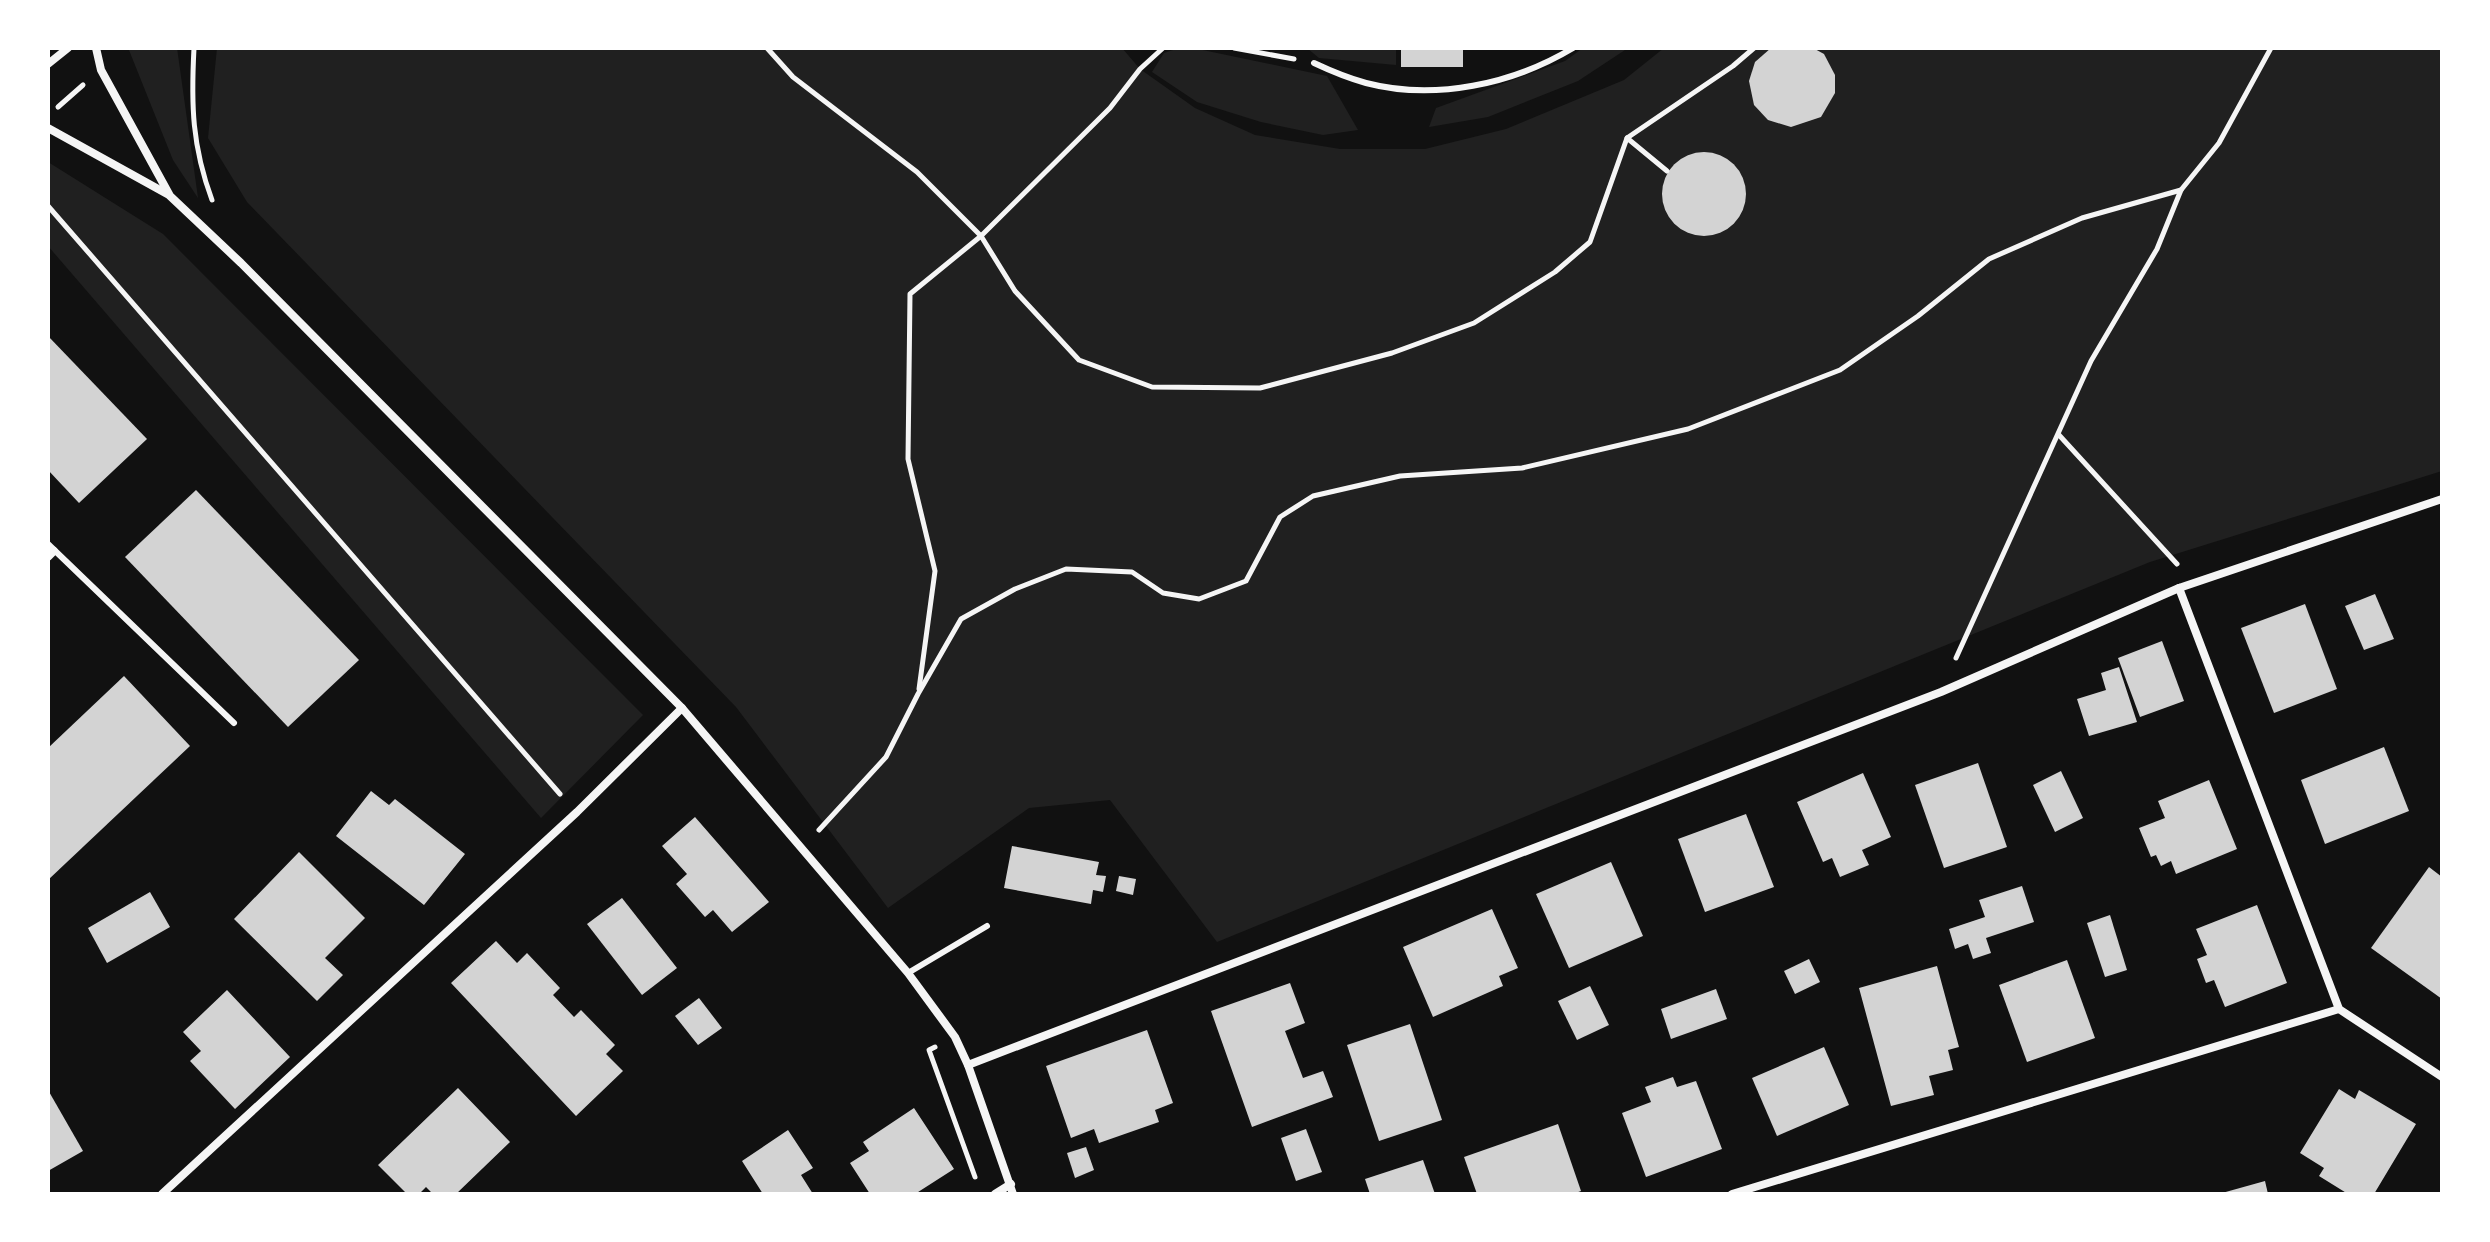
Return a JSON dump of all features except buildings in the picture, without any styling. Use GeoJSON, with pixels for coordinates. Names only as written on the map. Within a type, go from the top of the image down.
{"type":"FeatureCollection","features":[{"type":"Feature","properties":{"kind":"street"},"geometry":{"type":"LineString","coordinates":[[48,64],[68,48]]}},
{"type":"Feature","properties":{"kind":"street"},"geometry":{"type":"LineString","coordinates":[[96,48],[101,70],[169,195]]}},
{"type":"Feature","properties":{"kind":"street"},"geometry":{"type":"LineString","coordinates":[[48,128],[169,195],[241,263],[682,708],[908,973],[955,1037],[968,1065],[1013,1194]]}},
{"type":"Feature","properties":{"kind":"street"},"geometry":{"type":"LineString","coordinates":[[968,1065],[1941,692],[2179,588],[2442,499]]}},
{"type":"Feature","properties":{"kind":"street"},"geometry":{"type":"LineString","coordinates":[[2179,588],[2339,1009],[2442,1077]]}},
{"type":"Feature","properties":{"kind":"street"},"geometry":{"type":"LineString","coordinates":[[162,1194],[577,812],[682,708]]}},
{"type":"Feature","properties":{"kind":"street"},"geometry":{"type":"LineString","coordinates":[[1732,1194],[2339,1009]]}},
{"type":"Feature","properties":{"kind":"street"},"geometry":{"type":"LineString","coordinates":[[995,1194],[1011,1184]]}},
{"type":"Feature","properties":{"kind":"lane"},"geometry":{"type":"LineString","coordinates":[[1314,63],[1366,83],[1442,90],[1482,84],[1520,73],[1573,48]]}},
{"type":"Feature","properties":{"kind":"lane"},"geometry":{"type":"LineString","coordinates":[[50,551],[234,723]]}},
{"type":"Feature","properties":{"kind":"lane"},"geometry":{"type":"LineString","coordinates":[[908,973],[987,926]]}},
{"type":"Feature","properties":{"kind":"path"},"geometry":{"type":"LineString","coordinates":[[767,48],[793,77],[917,172],[981,236],[1015,291],[1079,360],[1152,387],[1260,388],[1392,353],[1474,323],[1555,272],[1590,242],[1627,138],[1733,66],[1754,48]]}},
{"type":"Feature","properties":{"kind":"path"},"geometry":{"type":"LineString","coordinates":[[918,694],[935,571],[908,459],[910,294],[981,236],[1110,108],[1140,69],[1163,48]]}},
{"type":"Feature","properties":{"kind":"path"},"geometry":{"type":"LineString","coordinates":[[1234,48],[1314,63]]}},
{"type":"Feature","properties":{"kind":"path"},"geometry":{"type":"LineString","coordinates":[[1941,692],[2091,361],[2157,249],[2181,190],[2219,143],[2271,48]]}},
{"type":"Feature","properties":{"kind":"path"},"geometry":{"type":"LineString","coordinates":[[1627,138],[1667,171]]}},
{"type":"Feature","properties":{"kind":"path"},"geometry":{"type":"LineString","coordinates":[[840,809],[886,757],[961,619],[1015,589],[1066,569],[1132,572],[1163,593],[1199,599],[1246,581],[1280,517],[1313,496],[1400,476],[1522,468],[1688,429],[1840,370],[1918,316],[1989,259],[2082,218],[2181,190]]}},
{"type":"Feature","properties":{"kind":"path"},"geometry":{"type":"LineString","coordinates":[[48,206],[577,812]]}},
{"type":"Feature","properties":{"kind":"path"},"geometry":{"type":"LineString","coordinates":[[2059,435],[2185,574]]}},
{"type":"Feature","properties":{"kind":"path"},"geometry":{"type":"LineString","coordinates":[[955,1037],[929,1050],[976,1180]]}},
{"type":"Feature","properties":{"kind":"shaded area"},"geometry":{"type":"Polygon","coordinates":[[[177,48],[198,198],[173,160],[129,50],[177,48]]]}},
{"type":"Feature","properties":{"kind":"shaded area"},"geometry":{"type":"Polygon","coordinates":[[[217,48],[1122,48],[1140,69],[1195,108],[1255,135],[1340,149],[1425,149],[1506,129],[1624,80],[1664,48],[2442,48],[2442,471],[2150,562],[1217,942],[1110,800],[1029,808],[888,908],[736,707],[247,202],[208,138],[217,48]]]}},
{"type":"Feature","properties":{"kind":"shaded area"},"geometry":{"type":"Polygon","coordinates":[[[1193,48],[1327,76],[1358,130],[1323,135],[1261,122],[1197,102],[1152,72],[1164,53],[1193,48]]]}},
{"type":"Feature","properties":{"kind":"shaded area"},"geometry":{"type":"Polygon","coordinates":[[[1307,48],[1396,48],[1396,65],[1319,58],[1307,48]]]}},
{"type":"Feature","properties":{"kind":"shaded area"},"geometry":{"type":"Polygon","coordinates":[[[1583,48],[1628,48],[1578,81],[1488,117],[1429,127],[1436,108],[1565,61],[1583,48]]]}},
{"type":"Feature","properties":{"kind":"shaded area"},"geometry":{"type":"Polygon","coordinates":[[[48,162],[163,234],[643,715],[541,818],[48,246],[48,162]]]}}]}
